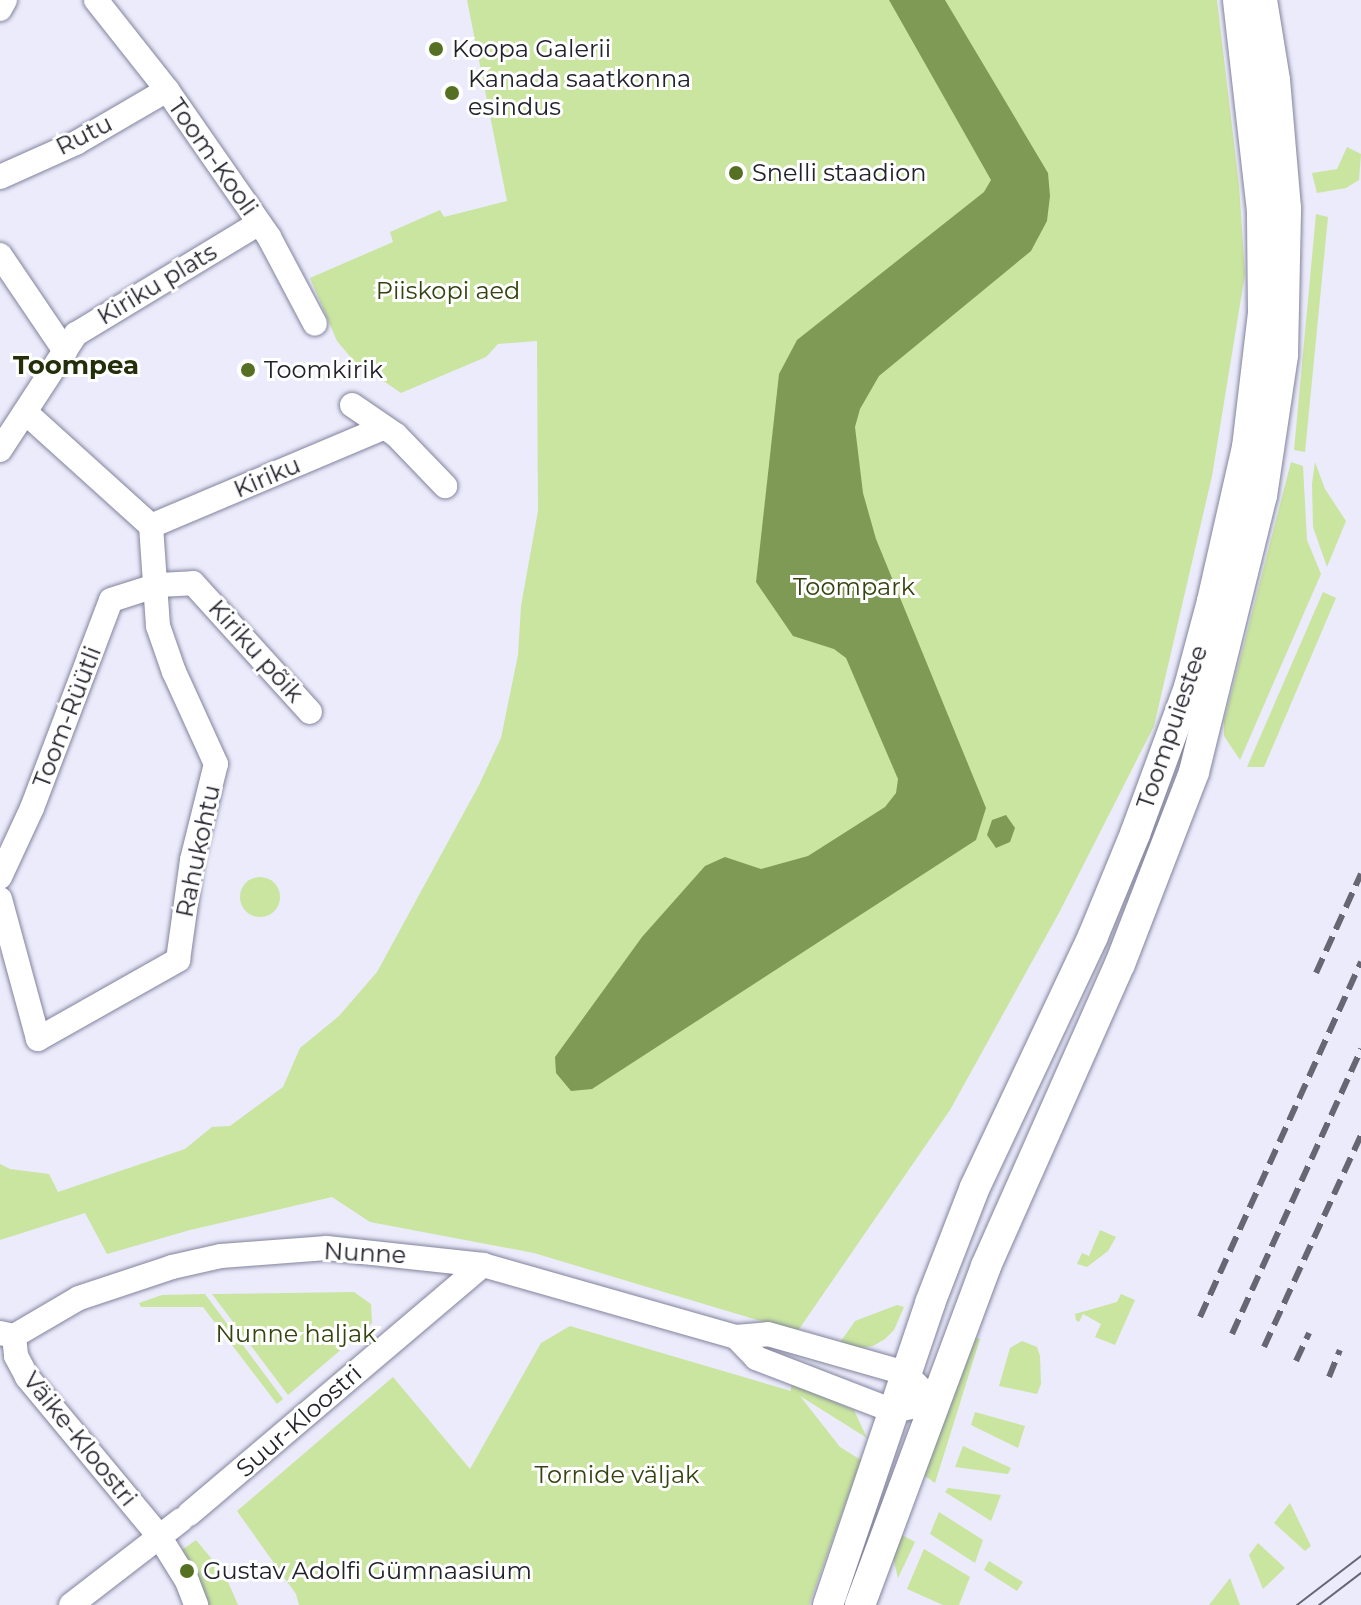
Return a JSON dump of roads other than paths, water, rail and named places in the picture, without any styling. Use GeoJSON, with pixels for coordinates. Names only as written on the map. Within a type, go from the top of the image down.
{"type":"FeatureCollection","features":[{"type":"Feature","properties":{"kind":"main road","name":"Toompuiestee"},"geometry":{"type":"LineString","coordinates":[[828,1605],[905,1373],[975,1187],[1093,936],[1135,834],[1189,687],[1216,585],[1247,447],[1263,313],[1262,211],[1238,0]]}},
{"type":"Feature","properties":{"kind":"main road","name":"Toompuiestee"},"geometry":{"type":"LineString","coordinates":[[860,1605],[986,1266],[1120,964],[1194,772],[1262,496],[1283,355],[1288,266],[1275,80],[1262,0]]}},
{"type":"Feature","properties":{"kind":"street"},"geometry":{"type":"LineString","coordinates":[[0,9],[5,0]]}},
{"type":"Feature","properties":{"kind":"street","name":"Toom-Kooli"},"geometry":{"type":"LineString","coordinates":[[96,0],[167,90],[259,223],[315,324]]}},
{"type":"Feature","properties":{"kind":"street","name":"Rutu"},"geometry":{"type":"LineString","coordinates":[[0,177],[76,143],[167,90]]}},
{"type":"Feature","properties":{"kind":"street","name":"Kiriku plats"},"geometry":{"type":"LineString","coordinates":[[0,450],[76,334],[259,223]]}},
{"type":"Feature","properties":{"kind":"street"},"geometry":{"type":"LineString","coordinates":[[0,255],[65,351]]}},
{"type":"Feature","properties":{"kind":"street"},"geometry":{"type":"LineString","coordinates":[[352,405],[396,435],[445,486]]}},
{"type":"Feature","properties":{"kind":"street"},"geometry":{"type":"LineString","coordinates":[[25,412],[151,526]]}},
{"type":"Feature","properties":{"kind":"street","name":"Kiriku"},"geometry":{"type":"LineString","coordinates":[[151,526],[383,428]]}},
{"type":"Feature","properties":{"kind":"street","name":"Rahukohtu"},"geometry":{"type":"LineString","coordinates":[[0,899],[38,1039],[178,960],[192,860],[216,764],[174,672],[158,626],[158,585],[151,526]]}},
{"type":"Feature","properties":{"kind":"street","name":"Kiriku põik"},"geometry":{"type":"LineString","coordinates":[[158,585],[193,583],[310,712]]}},
{"type":"Feature","properties":{"kind":"street","name":"Toom-Rüütli"},"geometry":{"type":"LineString","coordinates":[[0,877],[32,808],[111,600],[158,585]]}},
{"type":"Feature","properties":{"kind":"street","name":"Nunne"},"geometry":{"type":"LineString","coordinates":[[7,1334],[79,1298],[146,1275],[221,1256],[327,1248],[483,1265],[736,1337],[768,1334],[905,1373],[934,1402]]}},
{"type":"Feature","properties":{"kind":"street","name":"Suur-Kloostri"},"geometry":{"type":"LineString","coordinates":[[71,1605],[185,1517],[483,1265]]}},
{"type":"Feature","properties":{"kind":"street","name":"Väike-Kloostri"},"geometry":{"type":"LineString","coordinates":[[7,1334],[27,1377],[159,1536],[187,1581],[196,1605]]}},
{"type":"Feature","properties":{"kind":"street","name":"Nunne"},"geometry":{"type":"LineString","coordinates":[[736,1337],[756,1358],[893,1411]]}},
{"type":"Feature","properties":{"kind":"street"},"geometry":{"type":"LineString","coordinates":[[893,1411],[934,1402]]}},
{"type":"Feature","properties":{"kind":"tram line"},"geometry":{"type":"LineString","coordinates":[[1297,1605],[1361,1556]]}},
{"type":"Feature","properties":{"kind":"tram line"},"geometry":{"type":"LineString","coordinates":[[1319,1605],[1361,1573]]}},
{"type":"Feature","properties":{"kind":"railway"},"geometry":{"type":"LineString","coordinates":[[1316,973],[1361,874]]}},
{"type":"Feature","properties":{"kind":"railway"},"geometry":{"type":"LineString","coordinates":[[1200,1317],[1361,962]]}},
{"type":"Feature","properties":{"kind":"railway"},"geometry":{"type":"LineString","coordinates":[[1232,1334],[1361,1049]]}},
{"type":"Feature","properties":{"kind":"railway"},"geometry":{"type":"LineString","coordinates":[[1264,1347],[1361,1135]]}},
{"type":"Feature","properties":{"kind":"railway"},"geometry":{"type":"LineString","coordinates":[[1296,1361],[1309,1333]]}},
{"type":"Feature","properties":{"kind":"railway"},"geometry":{"type":"LineString","coordinates":[[1329,1377],[1340,1350]]}},
{"type":"Feature","properties":{"kind":"place","name":"Koopa Galerii"},"geometry":{"type":"Point","coordinates":[436,49]}},
{"type":"Feature","properties":{"kind":"place","name":"Kanada saatkonna esindus"},"geometry":{"type":"Point","coordinates":[452,93]}},
{"type":"Feature","properties":{"kind":"place","name":"Snelli staadion"},"geometry":{"type":"Point","coordinates":[736,173]}},
{"type":"Feature","properties":{"kind":"place","name":"Toomkirik"},"geometry":{"type":"Point","coordinates":[248,370]}},
{"type":"Feature","properties":{"kind":"place","name":"Gustav Adolfi Gümnaasium"},"geometry":{"type":"Point","coordinates":[187,1571]}},
{"type":"Feature","properties":{"kind":"district","name":"Toompea"},"geometry":{"type":"Point","coordinates":[76,366]}},
{"type":"Feature","properties":{"kind":"park label","name":"Piiskopi aed"},"geometry":{"type":"Point","coordinates":[448,291]}},
{"type":"Feature","properties":{"kind":"park label","name":"Toompark"},"geometry":{"type":"Point","coordinates":[854,587]}},
{"type":"Feature","properties":{"kind":"park label","name":"Nunne haljak"},"geometry":{"type":"Point","coordinates":[296,1334]}},
{"type":"Feature","properties":{"kind":"park label","name":"Tornide väljak"},"geometry":{"type":"Point","coordinates":[617,1475]}}]}
